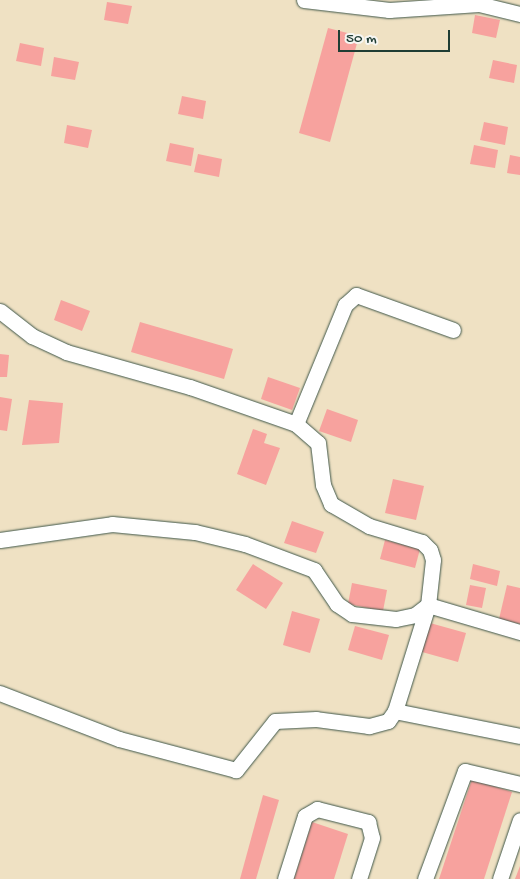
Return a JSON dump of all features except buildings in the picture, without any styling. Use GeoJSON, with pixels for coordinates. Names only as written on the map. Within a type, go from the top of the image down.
{"type":"FeatureCollection","features":[{"type":"Feature","properties":{"kind":"street"},"geometry":{"type":"LineString","coordinates":[[304,0],[389,10],[479,4],[518,9]]}},
{"type":"Feature","properties":{"kind":"street"},"geometry":{"type":"LineString","coordinates":[[296,424],[345,305],[356,295],[452,330]]}},
{"type":"Feature","properties":{"kind":"street"},"geometry":{"type":"LineString","coordinates":[[0,311],[32,336],[66,352],[190,387],[296,424],[318,443],[323,485],[331,504],[369,526],[422,542],[430,550],[428,605],[395,712],[388,721],[369,726],[316,720],[275,721],[240,767],[230,771],[119,739],[0,693]]}},
{"type":"Feature","properties":{"kind":"street"},"geometry":{"type":"LineString","coordinates":[[0,540],[112,524],[195,532],[245,544],[314,570],[337,604],[352,614],[396,619],[415,615],[428,605]]}},
{"type":"Feature","properties":{"kind":"street"},"geometry":{"type":"LineString","coordinates":[[428,605],[520,632]]}},
{"type":"Feature","properties":{"kind":"street"},"geometry":{"type":"LineString","coordinates":[[395,712],[520,736]]}},
{"type":"Feature","properties":{"kind":"street"},"geometry":{"type":"LineString","coordinates":[[424,879],[465,771],[520,784]]}},
{"type":"Feature","properties":{"kind":"street"},"geometry":{"type":"LineString","coordinates":[[285,879],[305,816],[316,809],[368,822],[372,838],[359,879]]}},
{"type":"Feature","properties":{"kind":"street"},"geometry":{"type":"LineString","coordinates":[[500,879],[520,820]]}}]}
